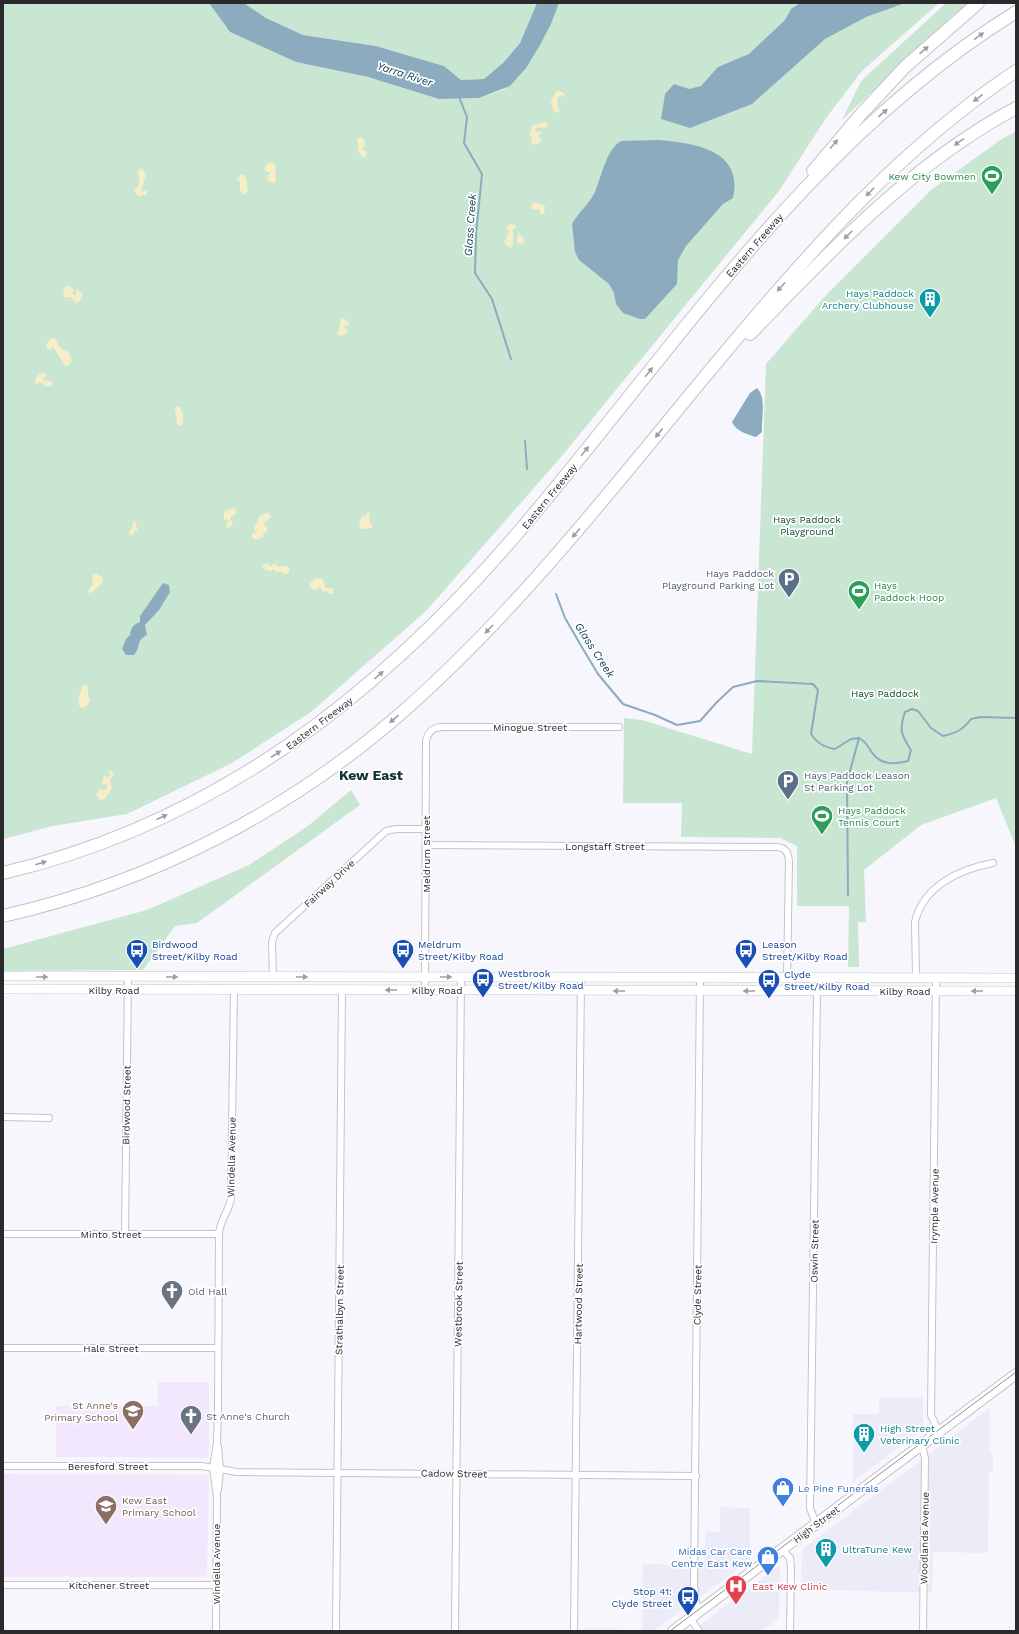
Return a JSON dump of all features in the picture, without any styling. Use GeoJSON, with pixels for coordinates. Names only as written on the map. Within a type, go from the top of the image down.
{"type":"FeatureCollection","features":[{"type":"Feature","properties":{"kind":"highway"},"geometry":{"type":"LineString","coordinates":[[776,219],[826,154],[905,67],[978,3]]}},
{"type":"Feature","properties":{"kind":"highway","name":"Eastern Freeway"},"geometry":{"type":"LineString","coordinates":[[3,873],[49,860],[111,839],[180,809],[255,768],[292,744],[353,697],[426,632],[467,590],[516,535],[720,284],[776,219],[840,153],[896,101],[951,56],[1016,12]]}},
{"type":"Feature","properties":{"kind":"highway"},"geometry":{"type":"LineString","coordinates":[[3,916],[63,901],[100,889],[161,865],[195,849],[251,820],[305,786],[343,759],[406,709],[490,628],[577,531],[683,402],[779,289],[877,185],[947,122],[1016,71]]}},
{"type":"Feature","properties":{"kind":"highway"},"geometry":{"type":"LineString","coordinates":[[683,402],[812,270],[895,191],[952,147],[1016,108]]}},
{"type":"Feature","properties":{"kind":"main road","name":"High Street"},"geometry":{"type":"LineString","coordinates":[[673,1631],[1016,1374]]}},
{"type":"Feature","properties":{"kind":"street","name":"Minogue Street"},"geometry":{"type":"LineString","coordinates":[[441,726],[619,727]]}},
{"type":"Feature","properties":{"kind":"street","name":"Meldrum Street"},"geometry":{"type":"LineString","coordinates":[[425,990],[426,741],[432,729],[441,726]]}},
{"type":"Feature","properties":{"kind":"street","name":"Fairway Drive"},"geometry":{"type":"LineString","coordinates":[[273,977],[272,942],[275,933],[386,831],[396,829],[426,829]]}},
{"type":"Feature","properties":{"kind":"street","name":"Longstaff Street"},"geometry":{"type":"LineString","coordinates":[[426,845],[731,846],[784,848],[787,852],[789,861],[787,978]]}},
{"type":"Feature","properties":{"kind":"street"},"geometry":{"type":"LineString","coordinates":[[916,978],[915,922],[923,902],[936,888],[952,876],[972,868],[993,863]]}},
{"type":"Feature","properties":{"kind":"street","name":"Kilby Road"},"geometry":{"type":"LineString","coordinates":[[3,976],[1016,978]]}},
{"type":"Feature","properties":{"kind":"street","name":"Birdwood Street"},"geometry":{"type":"LineString","coordinates":[[125,1234],[128,977]]}},
{"type":"Feature","properties":{"kind":"street","name":"Westbrook Street"},"geometry":{"type":"LineString","coordinates":[[455,1631],[462,977]]}},
{"type":"Feature","properties":{"kind":"street","name":"Hartwood Street"},"geometry":{"type":"LineString","coordinates":[[574,1631],[581,978]]}},
{"type":"Feature","properties":{"kind":"street","name":"Clyde Street"},"geometry":{"type":"LineString","coordinates":[[700,978],[694,1585],[696,1603],[700,1611]]}},
{"type":"Feature","properties":{"kind":"street","name":"Oswin Street"},"geometry":{"type":"LineString","coordinates":[[816,1524],[810,1508],[817,991],[820,978]]}},
{"type":"Feature","properties":{"kind":"street","name":"Irymple Avenue"},"geometry":{"type":"LineString","coordinates":[[936,978],[931,1415],[938,1432]]}},
{"type":"Feature","properties":{"kind":"street","name":"Kilby Road"},"geometry":{"type":"LineString","coordinates":[[3,989],[1016,991]]}},
{"type":"Feature","properties":{"kind":"street","name":"Windella Avenue"},"geometry":{"type":"LineString","coordinates":[[216,1631],[216,1497],[214,1468],[217,1442],[219,1234],[220,1223],[231,1198],[234,990]]}},
{"type":"Feature","properties":{"kind":"street","name":"Strathalbyn Street"},"geometry":{"type":"LineString","coordinates":[[336,1631],[342,990]]}},
{"type":"Feature","properties":{"kind":"street"},"geometry":{"type":"LineString","coordinates":[[3,1117],[49,1118]]}},
{"type":"Feature","properties":{"kind":"street","name":"Minto Street"},"geometry":{"type":"LineString","coordinates":[[3,1234],[219,1234]]}},
{"type":"Feature","properties":{"kind":"street","name":"Hale Street"},"geometry":{"type":"LineString","coordinates":[[3,1348],[218,1348]]}},
{"type":"Feature","properties":{"kind":"street","name":"Windella Avenue"},"geometry":{"type":"LineString","coordinates":[[216,1497],[220,1470],[217,1442]]}},
{"type":"Feature","properties":{"kind":"street","name":"Woodlands Avenue"},"geometry":{"type":"LineString","coordinates":[[922,1445],[925,1458],[923,1631]]}},
{"type":"Feature","properties":{"kind":"street","name":"Beresford Street"},"geometry":{"type":"LineString","coordinates":[[3,1466],[201,1466],[214,1468]]}},
{"type":"Feature","properties":{"kind":"street","name":"Cadow Street"},"geometry":{"type":"LineString","coordinates":[[214,1468],[237,1472],[696,1476]]}},
{"type":"Feature","properties":{"kind":"street"},"geometry":{"type":"LineString","coordinates":[[782,1549],[788,1555],[790,1562],[790,1631]]}},
{"type":"Feature","properties":{"kind":"street","name":"Kitchener Street"},"geometry":{"type":"LineString","coordinates":[[3,1585],[216,1585]]}},
{"type":"Feature","properties":{"kind":"street"},"geometry":{"type":"LineString","coordinates":[[690,1618],[700,1631]]}},
{"type":"Feature","properties":{"kind":"shaded area","name":"St Anne's Primary School"},"geometry":{"type":"Polygon","coordinates":[[[158,1382],[209,1382],[209,1456],[207,1458],[56,1457],[56,1406],[158,1406],[158,1382]]]}},
{"type":"Feature","properties":{"kind":"shaded area"},"geometry":{"type":"Polygon","coordinates":[[[879,1397],[923,1397],[923,1429],[853,1482],[853,1414],[879,1414],[879,1397]]]}},
{"type":"Feature","properties":{"kind":"shaded area"},"geometry":{"type":"Polygon","coordinates":[[[990,1407],[989,1452],[993,1453],[993,1471],[989,1472],[988,1553],[934,1552],[932,1593],[801,1589],[802,1552],[805,1547],[990,1407]]]}},
{"type":"Feature","properties":{"kind":"shaded area","name":"Kew East Primary School"},"geometry":{"type":"Polygon","coordinates":[[[4,1474],[206,1475],[209,1478],[207,1573],[204,1577],[4,1577],[4,1474]]]}},
{"type":"Feature","properties":{"kind":"shaded area"},"geometry":{"type":"Polygon","coordinates":[[[720,1507],[750,1508],[750,1560],[654,1631],[642,1631],[643,1564],[704,1566],[706,1531],[720,1532],[720,1507]]]}},
{"type":"Feature","properties":{"kind":"shaded area"},"geometry":{"type":"Polygon","coordinates":[[[780,1565],[779,1618],[762,1631],[692,1631],[780,1565]]]}},
{"type":"Feature","properties":{"kind":"shaded area"},"geometry":{"type":"Polygon","coordinates":[[[583,1628],[617,1628],[617,1631],[583,1631],[583,1628]]]}},
{"type":"Feature","properties":{"kind":"green space"},"geometry":{"type":"Polygon","coordinates":[[[3,3],[209,3],[230,32],[296,62],[368,77],[439,99],[479,98],[505,89],[551,24],[559,3],[939,3],[862,71],[826,118],[779,191],[561,457],[426,611],[311,712],[232,763],[127,814],[53,826],[3,839],[3,3]]]}},
{"type":"Feature","properties":{"kind":"green space"},"geometry":{"type":"Polygon","coordinates":[[[244,3],[537,3],[520,43],[504,62],[484,79],[461,80],[444,66],[376,46],[303,35],[266,18],[244,3]]]}},
{"type":"Feature","properties":{"kind":"green space"},"geometry":{"type":"Polygon","coordinates":[[[946,3],[969,3],[952,16],[842,120],[861,81],[946,3]]]}},
{"type":"Feature","properties":{"kind":"green space","name":"Hays Paddock"},"geometry":{"type":"Polygon","coordinates":[[[1016,131],[1016,847],[996,798],[921,825],[864,870],[866,922],[858,922],[859,967],[848,967],[849,906],[797,906],[797,846],[780,838],[681,837],[682,803],[623,803],[624,718],[642,720],[752,754],[766,364],[827,294],[931,190],[999,141],[1016,131]]]}},
{"type":"Feature","properties":{"kind":"green space"},"geometry":{"type":"Polygon","coordinates":[[[351,790],[360,805],[197,923],[175,926],[143,970],[3,971],[3,949],[147,910],[249,865],[308,826],[351,790]]]}},
{"type":"Feature","properties":{"kind":"sand"},"geometry":{"type":"Polygon","coordinates":[[[557,91],[563,92],[565,95],[563,97],[560,95],[557,100],[560,111],[557,113],[554,112],[551,101],[557,91]]]}},
{"type":"Feature","properties":{"kind":"sand"},"geometry":{"type":"Polygon","coordinates":[[[547,122],[548,124],[546,128],[539,127],[535,129],[536,132],[540,131],[541,134],[538,136],[541,140],[540,143],[533,145],[531,142],[532,137],[529,136],[532,125],[547,122]]]}},
{"type":"Feature","properties":{"kind":"sand"},"geometry":{"type":"Polygon","coordinates":[[[361,137],[365,141],[363,150],[367,151],[366,157],[362,157],[357,149],[359,146],[357,140],[361,137]]]}},
{"type":"Feature","properties":{"kind":"sand"},"geometry":{"type":"Polygon","coordinates":[[[270,162],[275,164],[276,181],[272,183],[267,179],[270,172],[266,172],[264,168],[270,162]]]}},
{"type":"Feature","properties":{"kind":"sand"},"geometry":{"type":"Polygon","coordinates":[[[140,169],[143,169],[146,175],[141,191],[143,192],[147,190],[147,195],[142,195],[139,197],[134,191],[139,185],[139,177],[137,172],[140,169]]]}},
{"type":"Feature","properties":{"kind":"sand"},"geometry":{"type":"Polygon","coordinates":[[[241,174],[245,175],[248,191],[245,195],[240,191],[240,182],[237,180],[241,174]]]}},
{"type":"Feature","properties":{"kind":"sand"},"geometry":{"type":"Polygon","coordinates":[[[533,203],[538,203],[545,206],[544,214],[540,214],[540,210],[538,209],[532,209],[531,206],[533,203]]]}},
{"type":"Feature","properties":{"kind":"sand"},"geometry":{"type":"Polygon","coordinates":[[[511,224],[517,227],[513,229],[513,246],[511,248],[506,245],[504,241],[507,239],[505,236],[508,236],[509,232],[506,227],[511,224]]]}},
{"type":"Feature","properties":{"kind":"sand"},"geometry":{"type":"Polygon","coordinates":[[[519,233],[524,240],[524,243],[519,244],[516,242],[519,233]]]}},
{"type":"Feature","properties":{"kind":"sand"},"geometry":{"type":"Polygon","coordinates":[[[66,286],[72,287],[74,290],[72,293],[74,295],[76,294],[76,289],[81,292],[83,295],[79,302],[76,303],[70,297],[64,297],[63,292],[66,286]]]}},
{"type":"Feature","properties":{"kind":"sand"},"geometry":{"type":"Polygon","coordinates":[[[341,318],[347,320],[349,324],[347,326],[343,325],[348,331],[340,336],[338,335],[341,318]]]}},
{"type":"Feature","properties":{"kind":"sand"},"geometry":{"type":"Polygon","coordinates":[[[51,338],[55,338],[59,347],[68,352],[72,360],[69,365],[66,366],[64,364],[53,347],[50,350],[47,349],[46,345],[51,338]]]}},
{"type":"Feature","properties":{"kind":"sand"},"geometry":{"type":"Polygon","coordinates":[[[45,373],[47,376],[43,378],[43,380],[52,381],[52,386],[47,387],[40,382],[37,384],[35,383],[37,376],[45,373]]]}},
{"type":"Feature","properties":{"kind":"sand"},"geometry":{"type":"Polygon","coordinates":[[[177,406],[180,407],[183,417],[181,426],[177,424],[175,408],[177,406]]]}},
{"type":"Feature","properties":{"kind":"sand"},"geometry":{"type":"Polygon","coordinates":[[[233,508],[236,510],[236,513],[230,518],[233,524],[227,529],[226,524],[229,521],[227,519],[224,520],[224,512],[233,508]]]}},
{"type":"Feature","properties":{"kind":"sand"},"geometry":{"type":"Polygon","coordinates":[[[369,512],[372,528],[361,529],[359,525],[360,520],[363,515],[365,517],[369,512]]]}},
{"type":"Feature","properties":{"kind":"sand"},"geometry":{"type":"Polygon","coordinates":[[[269,513],[271,517],[264,523],[264,525],[267,526],[267,532],[263,534],[263,537],[256,540],[251,536],[253,533],[257,532],[254,529],[258,518],[269,513]]]}},
{"type":"Feature","properties":{"kind":"sand"},"geometry":{"type":"Polygon","coordinates":[[[135,521],[138,531],[137,532],[135,530],[134,534],[130,535],[129,531],[132,529],[133,522],[135,521]]]}},
{"type":"Feature","properties":{"kind":"sand"},"geometry":{"type":"Polygon","coordinates":[[[267,563],[270,566],[274,563],[278,567],[288,566],[290,571],[287,574],[284,574],[279,571],[276,573],[275,569],[271,571],[265,570],[262,565],[267,563]]]}},
{"type":"Feature","properties":{"kind":"sand"},"geometry":{"type":"Polygon","coordinates":[[[96,573],[102,577],[103,582],[90,594],[88,591],[93,584],[92,575],[96,573]]]}},
{"type":"Feature","properties":{"kind":"sand"},"geometry":{"type":"Polygon","coordinates":[[[317,578],[323,579],[325,587],[333,589],[333,594],[326,591],[323,592],[320,587],[314,590],[309,586],[309,584],[317,578]]]}},
{"type":"Feature","properties":{"kind":"sand"},"geometry":{"type":"Polygon","coordinates":[[[86,684],[88,686],[88,696],[90,700],[88,705],[83,708],[79,705],[79,698],[82,690],[81,687],[86,684]]]}},
{"type":"Feature","properties":{"kind":"sand"},"geometry":{"type":"Polygon","coordinates":[[[109,771],[112,771],[114,775],[110,780],[112,788],[105,799],[100,800],[96,795],[100,789],[104,790],[107,788],[107,784],[103,785],[102,782],[104,776],[110,777],[109,771]]]}},
{"type":"Feature","properties":{"kind":"water","name":"Yarra River"},"geometry":{"type":"Polygon","coordinates":[[[209,3],[244,3],[266,18],[303,35],[376,46],[444,66],[461,80],[484,79],[504,62],[520,43],[537,3],[559,3],[551,24],[540,45],[526,68],[510,86],[479,98],[439,99],[368,77],[296,62],[230,32],[209,3]]]}},
{"type":"Feature","properties":{"kind":"water"},"geometry":{"type":"Polygon","coordinates":[[[800,3],[905,3],[866,17],[825,39],[752,104],[690,128],[661,119],[665,94],[674,84],[689,89],[701,86],[718,67],[749,54],[785,20],[791,9],[800,3]]]}},
{"type":"Feature","properties":{"kind":"water"},"geometry":{"type":"Polygon","coordinates":[[[658,140],[686,143],[700,147],[713,152],[723,159],[731,169],[734,182],[733,198],[723,204],[686,246],[678,260],[677,284],[645,319],[640,319],[623,313],[616,304],[614,293],[609,284],[579,260],[575,252],[572,224],[594,194],[604,165],[611,151],[616,145],[621,141],[658,140]]]}},
{"type":"Feature","properties":{"kind":"water"},"geometry":{"type":"Polygon","coordinates":[[[757,388],[762,397],[763,409],[762,432],[756,437],[739,430],[732,422],[750,393],[757,388]]]}},
{"type":"Feature","properties":{"kind":"water"},"geometry":{"type":"Polygon","coordinates":[[[163,583],[169,585],[170,592],[159,610],[145,625],[147,635],[141,639],[138,649],[134,655],[126,655],[122,649],[126,639],[130,635],[133,627],[140,622],[140,616],[163,583]]]}},
{"type":"Feature","properties":{"kind":"waterway","name":"Glass Creek"},"geometry":{"type":"LineString","coordinates":[[459,97],[467,117],[464,143],[482,174],[476,234],[475,273],[492,299],[511,359]]}},
{"type":"Feature","properties":{"kind":"waterway","name":"Glass Creek"},"geometry":{"type":"LineString","coordinates":[[525,441],[527,469]]}},
{"type":"Feature","properties":{"kind":"waterway","name":"Glass Creek"},"geometry":{"type":"LineString","coordinates":[[556,594],[565,618],[598,674],[623,704],[655,715],[677,725],[700,721],[733,687],[757,681],[813,684],[818,690],[811,734],[819,743],[835,749],[851,739],[859,738],[866,743],[873,754],[881,761],[898,763],[908,761],[911,750],[903,736],[902,723],[905,712],[912,709],[918,711],[931,728],[943,736],[952,734],[959,730],[971,719],[980,717],[1016,718]]}},
{"type":"Feature","properties":{"kind":"waterway"},"geometry":{"type":"LineString","coordinates":[[848,895],[847,782],[859,738]]}},
{"type":"Feature","properties":{"kind":"tram line"},"geometry":{"type":"LineString","coordinates":[[670,1631],[1016,1372]]}},
{"type":"Feature","properties":{"kind":"place","name":"Kew City Bowmen"},"geometry":{"type":"Point","coordinates":[992,196]}},
{"type":"Feature","properties":{"kind":"place","name":"Hays Paddock Archery Clubhouse"},"geometry":{"type":"Point","coordinates":[930,318]}},
{"type":"Feature","properties":{"kind":"place","name":"Hays Paddock Playground Parking Lot"},"geometry":{"type":"Point","coordinates":[789,598]}},
{"type":"Feature","properties":{"kind":"place","name":"Hays Paddock Hoop"},"geometry":{"type":"Point","coordinates":[859,610]}},
{"type":"Feature","properties":{"kind":"place","name":"Hays Paddock Leason St Parking Lot"},"geometry":{"type":"Point","coordinates":[788,800]}},
{"type":"Feature","properties":{"kind":"place","name":"Hays Paddock Tennis Court"},"geometry":{"type":"Point","coordinates":[822,836]}},
{"type":"Feature","properties":{"kind":"place","name":"Birdwood Street/Kilby Road"},"geometry":{"type":"Point","coordinates":[137,970]}},
{"type":"Feature","properties":{"kind":"place","name":"Meldrum Street/Kilby Road"},"geometry":{"type":"Point","coordinates":[403,970]}},
{"type":"Feature","properties":{"kind":"place","name":"Leason Street/Kilby Road"},"geometry":{"type":"Point","coordinates":[746,970]}},
{"type":"Feature","properties":{"kind":"place","name":"Westbrook Street/Kilby Road"},"geometry":{"type":"Point","coordinates":[483,998]}},
{"type":"Feature","properties":{"kind":"place","name":"Clyde Street/Kilby Road"},"geometry":{"type":"Point","coordinates":[769,1000]}},
{"type":"Feature","properties":{"kind":"place","name":"Old Hall"},"geometry":{"type":"Point","coordinates":[172,1310]}},
{"type":"Feature","properties":{"kind":"place","name":"St Anne's Primary School"},"geometry":{"type":"Point","coordinates":[133,1430]}},
{"type":"Feature","properties":{"kind":"place","name":"St Anne's Church"},"geometry":{"type":"Point","coordinates":[191,1436]}},
{"type":"Feature","properties":{"kind":"place","name":"High Street Veterinary Clinic"},"geometry":{"type":"Point","coordinates":[864,1454]}},
{"type":"Feature","properties":{"kind":"place","name":"Le Pine Funerals"},"geometry":{"type":"Point","coordinates":[783,1508]}},
{"type":"Feature","properties":{"kind":"place","name":"Kew East Primary School"},"geometry":{"type":"Point","coordinates":[106,1526]}},
{"type":"Feature","properties":{"kind":"place","name":"UltraTune Kew"},"geometry":{"type":"Point","coordinates":[826,1568]}},
{"type":"Feature","properties":{"kind":"place","name":"Midas Car Care Centre East Kew"},"geometry":{"type":"Point","coordinates":[768,1576]}},
{"type":"Feature","properties":{"kind":"place","name":"East Kew Clinic"},"geometry":{"type":"Point","coordinates":[736,1606]}},
{"type":"Feature","properties":{"kind":"place","name":"Stop 41: Clyde Street"},"geometry":{"type":"Point","coordinates":[688,1616]}},
{"type":"Feature","properties":{"kind":"district","name":"Kew East"},"geometry":{"type":"Point","coordinates":[371,775]}},
{"type":"Feature","properties":{"kind":"park label","name":"Hays Paddock Playground"},"geometry":{"type":"Point","coordinates":[807,524]}}]}
